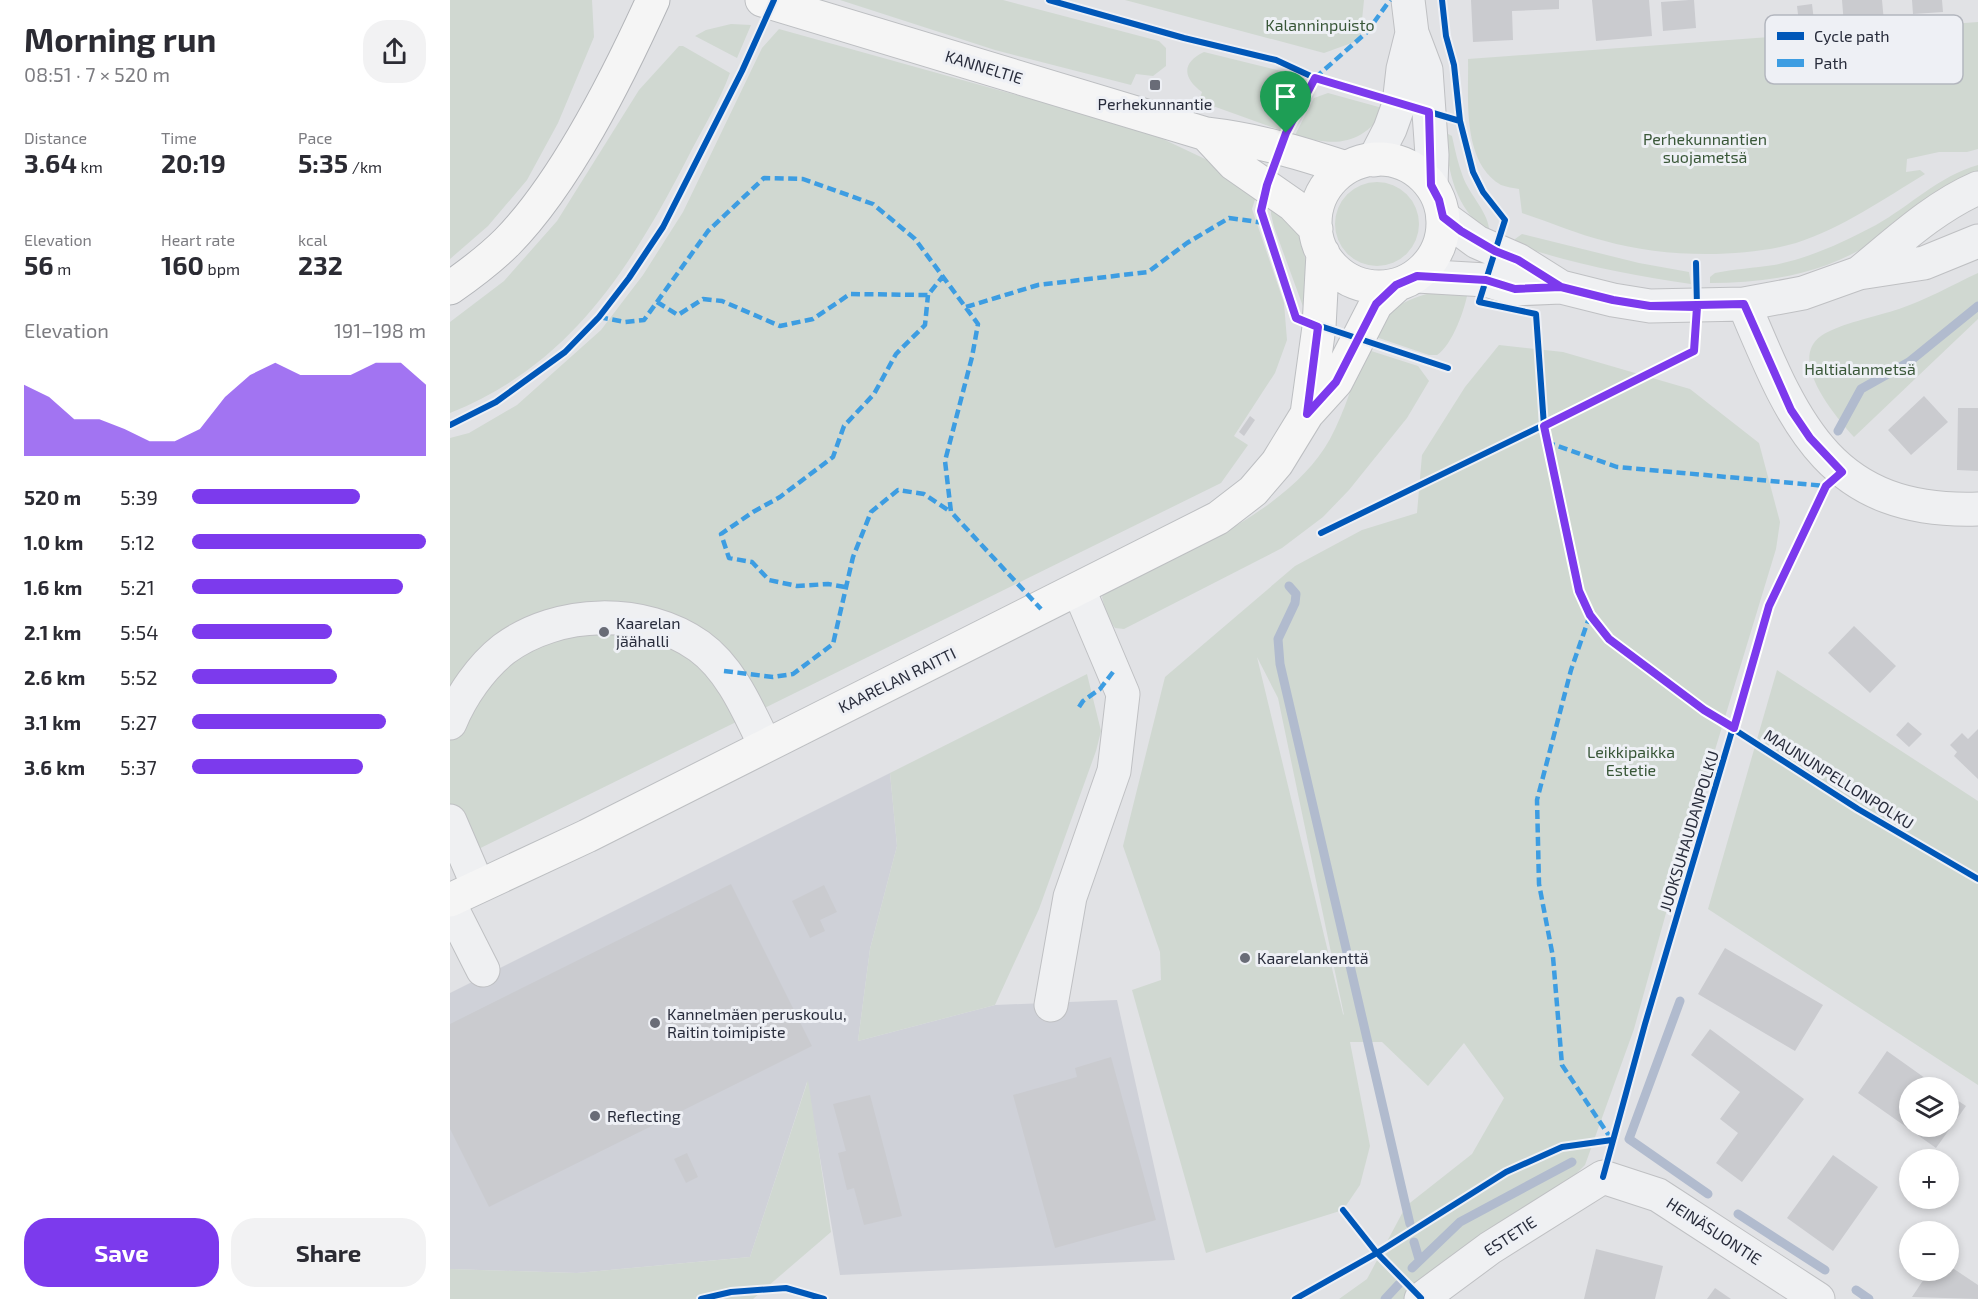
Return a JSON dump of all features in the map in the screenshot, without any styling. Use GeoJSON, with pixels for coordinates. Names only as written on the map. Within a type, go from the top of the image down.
{"type":"FeatureCollection","features":[{"type":"Feature","properties":{"kind":"main road"},"geometry":{"type":"LineString","coordinates":[[450,288],[477,270],[507,242],[532,213],[593,117],[653,0]]}},
{"type":"Feature","properties":{"kind":"main road","name":"KANNELTIE"},"geometry":{"type":"LineString","coordinates":[[762,0],[1206,134],[1249,139],[1360,164]]}},
{"type":"Feature","properties":{"kind":"main road"},"geometry":{"type":"LineString","coordinates":[[1206,134],[1234,164],[1293,205],[1341,275],[1354,282],[1382,287],[1407,280],[1429,264],[1438,250],[1443,234],[1443,217],[1439,200],[1431,185],[1412,168],[1400,162],[1360,164],[1326,188],[1319,201],[1319,241]]}},
{"type":"Feature","properties":{"kind":"main road","name":"KAARELAN RAITTI"},"geometry":{"type":"LineString","coordinates":[[1307,414],[1318,327],[1319,241]]}},
{"type":"Feature","properties":{"kind":"main road","name":"KAARELAN RAITTI"},"geometry":{"type":"LineString","coordinates":[[464,893],[587,836],[1218,518],[1252,491],[1277,464],[1307,414],[1336,382],[1376,304],[1407,280]]}},
{"type":"Feature","properties":{"kind":"street"},"geometry":{"type":"LineString","coordinates":[[1407,0],[1412,33],[1426,70],[1432,155],[1431,185]]}},
{"type":"Feature","properties":{"kind":"street"},"geometry":{"type":"LineString","coordinates":[[1360,164],[1390,129],[1399,104],[1403,69],[1412,33]]}},
{"type":"Feature","properties":{"kind":"street"},"geometry":{"type":"LineString","coordinates":[[1859,273],[1907,233],[1958,198],[1978,188]]}},
{"type":"Feature","properties":{"kind":"street"},"geometry":{"type":"LineString","coordinates":[[1443,217],[1477,242],[1518,260],[1561,287]]}},
{"type":"Feature","properties":{"kind":"street"},"geometry":{"type":"LineString","coordinates":[[1407,280],[1486,280],[1515,289],[1561,287],[1613,300],[1650,306],[1744,304],[1803,292],[1859,273],[1924,263],[1978,240]]}},
{"type":"Feature","properties":{"kind":"street"},"geometry":{"type":"LineString","coordinates":[[1744,304],[1791,410],[1810,438],[1842,472],[1862,484],[1908,503],[1930,508],[1978,509]]}},
{"type":"Feature","properties":{"kind":"street"},"geometry":{"type":"LineString","coordinates":[[1051,1005],[1070,897],[1114,771],[1123,694],[1079,590]]}},
{"type":"Feature","properties":{"kind":"street"},"geometry":{"type":"LineString","coordinates":[[450,723],[458,706],[480,674],[503,650],[526,636],[554,626],[580,621],[630,619],[657,625],[680,635],[700,647],[717,662],[745,705],[765,745]]}},
{"type":"Feature","properties":{"kind":"street"},"geometry":{"type":"LineString","coordinates":[[450,821],[464,893]]}},
{"type":"Feature","properties":{"kind":"street"},"geometry":{"type":"LineString","coordinates":[[450,905],[483,970]]}},
{"type":"Feature","properties":{"kind":"street","name":"ESTETIE"},"geometry":{"type":"LineString","coordinates":[[1421,1299],[1490,1248],[1603,1177]]}},
{"type":"Feature","properties":{"kind":"street","name":"HEINÄSUONTIE"},"geometry":{"type":"LineString","coordinates":[[1603,1177],[1658,1195],[1818,1299]]}},
{"type":"Feature","properties":{"kind":"shaded area","name":"Kannelmäen peruskoulu, Raitin toimipiste"},"geometry":{"type":"Polygon","coordinates":[[[890,773],[897,846],[870,949],[858,1041],[995,1005],[1117,1000],[1175,1260],[840,1275],[807,1082],[750,1257],[577,1273],[450,1269],[450,993],[890,773]]]}},
{"type":"Feature","properties":{"kind":"green space"},"geometry":{"type":"Polygon","coordinates":[[[450,0],[592,0],[594,37],[558,123],[527,180],[488,226],[450,259],[450,0]]]}},
{"type":"Feature","properties":{"kind":"green space"},"geometry":{"type":"Polygon","coordinates":[[[840,0],[1003,0],[1159,41],[1166,48],[1166,66],[1153,76],[1136,74],[1131,85],[995,50],[840,0]]]}},
{"type":"Feature","properties":{"kind":"green space","name":"Kalanninpuisto"},"geometry":{"type":"Polygon","coordinates":[[[1125,0],[1364,0],[1360,40],[1324,53],[1125,0]]]}},
{"type":"Feature","properties":{"kind":"green space","name":"Perhekunnantien suojametsä"},"geometry":{"type":"Polygon","coordinates":[[[1978,22],[1978,149],[1967,152],[1939,152],[1907,159],[1906,172],[1920,170],[1925,174],[1846,221],[1796,243],[1751,252],[1700,254],[1650,250],[1595,238],[1522,213],[1519,189],[1501,185],[1488,174],[1479,161],[1473,145],[1468,110],[1468,59],[1765,37],[1765,84],[1963,84],[1963,23],[1978,22]]]}},
{"type":"Feature","properties":{"kind":"green space"},"geometry":{"type":"Polygon","coordinates":[[[731,24],[751,25],[737,58],[695,36],[706,30],[731,24]]]}},
{"type":"Feature","properties":{"kind":"green space"},"geometry":{"type":"Polygon","coordinates":[[[779,29],[1146,131],[1222,167],[1258,190],[1252,209],[1284,303],[1287,340],[1275,373],[1234,436],[1248,445],[1221,483],[450,863],[450,438],[469,433],[517,405],[601,330],[643,275],[683,212],[762,48],[779,29]]]}},
{"type":"Feature","properties":{"kind":"green space"},"geometry":{"type":"Polygon","coordinates":[[[679,46],[683,46],[730,73],[710,117],[643,238],[619,275],[563,341],[530,369],[492,393],[450,413],[450,322],[504,281],[557,221],[639,90],[679,46]]]}},
{"type":"Feature","properties":{"kind":"green space"},"geometry":{"type":"Polygon","coordinates":[[[1204,52],[1281,71],[1299,80],[1301,87],[1280,130],[1199,101],[1202,92],[1191,81],[1187,71],[1191,61],[1204,52]]]}},
{"type":"Feature","properties":{"kind":"green space"},"geometry":{"type":"Polygon","coordinates":[[[1328,93],[1386,109],[1377,121],[1357,137],[1335,142],[1295,135],[1314,98],[1328,93]]]}},
{"type":"Feature","properties":{"kind":"green space"},"geometry":{"type":"Polygon","coordinates":[[[1444,132],[1452,136],[1463,177],[1484,213],[1489,235],[1468,212],[1455,188],[1444,132]]]}},
{"type":"Feature","properties":{"kind":"green space"},"geometry":{"type":"Polygon","coordinates":[[[1978,165],[1978,178],[1886,236],[1827,265],[1784,277],[1710,283],[1710,277],[1715,273],[1787,262],[1839,243],[1876,225],[1950,176],[1978,165]]]}},
{"type":"Feature","properties":{"kind":"green space"},"geometry":{"type":"Polygon","coordinates":[[[1377,182],[1400,189],[1412,201],[1419,224],[1412,247],[1400,259],[1377,266],[1354,259],[1342,247],[1335,224],[1342,201],[1354,189],[1377,182]]]}},
{"type":"Feature","properties":{"kind":"green space"},"geometry":{"type":"Polygon","coordinates":[[[1271,202],[1293,225],[1303,248],[1308,288],[1305,312],[1274,227],[1271,202]]]}},
{"type":"Feature","properties":{"kind":"green space"},"geometry":{"type":"Polygon","coordinates":[[[1522,234],[1639,263],[1689,272],[1691,284],[1602,268],[1514,244],[1515,239],[1522,234]]]}},
{"type":"Feature","properties":{"kind":"green space","name":"Haltialanmetsä"},"geometry":{"type":"Polygon","coordinates":[[[1978,273],[1978,319],[1854,437],[1836,416],[1818,388],[1809,359],[1812,346],[1828,332],[1909,305],[1978,273]]]}},
{"type":"Feature","properties":{"kind":"green space"},"geometry":{"type":"Polygon","coordinates":[[[1448,289],[1468,290],[1453,335],[1437,355],[1429,355],[1370,335],[1385,316],[1403,303],[1425,294],[1448,289]]]}},
{"type":"Feature","properties":{"kind":"green space","name":"Leikkipaikka Estetie"},"geometry":{"type":"Polygon","coordinates":[[[1499,345],[1563,352],[1690,389],[1759,443],[1780,522],[1776,549],[1671,895],[1634,1029],[1585,1165],[1565,1185],[1427,1274],[1409,1299],[1339,1299],[1367,1279],[1406,1206],[1472,1154],[1504,1098],[1464,1043],[1428,1086],[1382,1042],[1350,1042],[1370,1146],[1360,1185],[1343,1210],[1206,1253],[1132,990],[1161,980],[1160,952],[1123,846],[1165,677],[1295,566],[1362,530],[1417,513],[1422,455],[1465,387],[1499,345]],[[1257,657],[1344,1015],[1278,698],[1257,657]]]}},
{"type":"Feature","properties":{"kind":"green space"},"geometry":{"type":"Polygon","coordinates":[[[1365,349],[1418,366],[1429,381],[1407,418],[1349,490],[1323,517],[1282,548],[1124,629],[1115,628],[1107,617],[1102,597],[1105,592],[1229,530],[1288,489],[1312,465],[1330,439],[1345,406],[1365,349]]]}},
{"type":"Feature","properties":{"kind":"green space"},"geometry":{"type":"Polygon","coordinates":[[[1777,670],[1978,801],[1978,1085],[1708,909],[1777,670]]]}},
{"type":"Feature","properties":{"kind":"green space"},"geometry":{"type":"Polygon","coordinates":[[[1087,674],[1101,731],[1096,751],[1039,909],[995,1005],[858,1041],[870,949],[897,846],[890,773],[1087,674]]]}},
{"type":"Feature","properties":{"kind":"green space"},"geometry":{"type":"Polygon","coordinates":[[[808,1080],[831,1232],[753,1299],[450,1299],[450,1269],[577,1273],[750,1257],[808,1080]]]}},
{"type":"Feature","properties":{"kind":"building"},"geometry":{"type":"Polygon","coordinates":[[[1471,0],[1559,0],[1559,9],[1512,11],[1513,40],[1473,42],[1471,0]]]}},
{"type":"Feature","properties":{"kind":"building"},"geometry":{"type":"Polygon","coordinates":[[[1592,0],[1649,0],[1652,36],[1596,41],[1592,0]]]}},
{"type":"Feature","properties":{"kind":"building"},"geometry":{"type":"Polygon","coordinates":[[[1694,0],[1696,28],[1663,31],[1661,2],[1694,0]]]}},
{"type":"Feature","properties":{"kind":"building"},"geometry":{"type":"Polygon","coordinates":[[[1842,0],[1882,0],[1883,15],[1843,15],[1842,0]]]}},
{"type":"Feature","properties":{"kind":"building"},"geometry":{"type":"Polygon","coordinates":[[[1912,0],[1942,0],[1943,12],[1913,14],[1912,0]]]}},
{"type":"Feature","properties":{"kind":"building"},"geometry":{"type":"Polygon","coordinates":[[[1812,4],[1813,15],[1798,15],[1797,6],[1812,4]]]}},
{"type":"Feature","properties":{"kind":"building"},"geometry":{"type":"Polygon","coordinates":[[[1924,396],[1948,422],[1911,455],[1888,430],[1924,396]]]}},
{"type":"Feature","properties":{"kind":"building"},"geometry":{"type":"Polygon","coordinates":[[[1958,408],[1978,408],[1978,471],[1957,470],[1958,408]]]}},
{"type":"Feature","properties":{"kind":"building"},"geometry":{"type":"Polygon","coordinates":[[[1250,416],[1255,420],[1244,436],[1239,432],[1250,416]]]}},
{"type":"Feature","properties":{"kind":"building"},"geometry":{"type":"Polygon","coordinates":[[[1854,626],[1896,666],[1870,693],[1828,653],[1854,626]]]}},
{"type":"Feature","properties":{"kind":"building"},"geometry":{"type":"Polygon","coordinates":[[[1908,722],[1922,734],[1909,747],[1896,735],[1908,722]]]}},
{"type":"Feature","properties":{"kind":"building"},"geometry":{"type":"Polygon","coordinates":[[[1978,729],[1978,779],[1954,756],[1957,752],[1950,745],[1962,733],[1968,739],[1978,729]]]}},
{"type":"Feature","properties":{"kind":"building"},"geometry":{"type":"Polygon","coordinates":[[[731,884],[812,1046],[489,1207],[450,1129],[450,1024],[731,884]]]}},
{"type":"Feature","properties":{"kind":"building"},"geometry":{"type":"Polygon","coordinates":[[[824,885],[837,912],[820,920],[825,931],[810,938],[792,901],[824,885]]]}},
{"type":"Feature","properties":{"kind":"building"},"geometry":{"type":"Polygon","coordinates":[[[1725,948],[1823,1005],[1795,1051],[1698,994],[1725,948]]]}},
{"type":"Feature","properties":{"kind":"building"},"geometry":{"type":"Polygon","coordinates":[[[1710,1029],[1804,1099],[1742,1182],[1716,1163],[1738,1133],[1720,1119],[1740,1092],[1691,1055],[1710,1029]]]}},
{"type":"Feature","properties":{"kind":"building"},"geometry":{"type":"Polygon","coordinates":[[[1887,1051],[1924,1077],[1899,1077],[1899,1122],[1858,1093],[1887,1051]]]}},
{"type":"Feature","properties":{"kind":"building"},"geometry":{"type":"Polygon","coordinates":[[[1111,1057],[1156,1220],[1055,1248],[1013,1095],[1077,1077],[1075,1068],[1111,1057]]]}},
{"type":"Feature","properties":{"kind":"building"},"geometry":{"type":"Polygon","coordinates":[[[870,1095],[902,1216],[864,1225],[854,1188],[847,1190],[838,1153],[846,1151],[833,1104],[870,1095]]]}},
{"type":"Feature","properties":{"kind":"building"},"geometry":{"type":"Polygon","coordinates":[[[1959,1101],[1966,1106],[1959,1116],[1959,1101]]]}},
{"type":"Feature","properties":{"kind":"building"},"geometry":{"type":"Polygon","coordinates":[[[1920,1137],[1944,1137],[1936,1148],[1920,1137]]]}},
{"type":"Feature","properties":{"kind":"building"},"geometry":{"type":"Polygon","coordinates":[[[687,1153],[698,1177],[686,1183],[674,1159],[687,1153]]]}},
{"type":"Feature","properties":{"kind":"building"},"geometry":{"type":"Polygon","coordinates":[[[1833,1155],[1878,1187],[1833,1251],[1787,1218],[1833,1155]]]}},
{"type":"Feature","properties":{"kind":"building"},"geometry":{"type":"Polygon","coordinates":[[[1596,1249],[1663,1266],[1655,1299],[1584,1299],[1596,1249]]]}},
{"type":"Feature","properties":{"kind":"building"},"geometry":{"type":"Polygon","coordinates":[[[1959,1272],[1978,1285],[1978,1299],[1912,1297],[1923,1281],[1959,1281],[1959,1272]]]}},
{"type":"Feature","properties":{"kind":"building"},"geometry":{"type":"Polygon","coordinates":[[[1715,1288],[1731,1299],[1707,1299],[1715,1288]]]}},
{"type":"Feature","properties":{"kind":"waterway"},"geometry":{"type":"LineString","coordinates":[[1838,431],[1861,389],[1909,362],[1978,306]]}},
{"type":"Feature","properties":{"kind":"waterway"},"geometry":{"type":"LineString","coordinates":[[1289,586],[1296,594],[1295,603],[1278,639],[1280,664],[1410,1224]]}},
{"type":"Feature","properties":{"kind":"waterway"},"geometry":{"type":"LineString","coordinates":[[1680,1001],[1629,1139],[1708,1194]]}},
{"type":"Feature","properties":{"kind":"waterway"},"geometry":{"type":"LineString","coordinates":[[1412,1268],[1460,1222],[1572,1162]]}},
{"type":"Feature","properties":{"kind":"waterway"},"geometry":{"type":"LineString","coordinates":[[1738,1214],[1825,1270]]}},
{"type":"Feature","properties":{"kind":"waterway"},"geometry":{"type":"LineString","coordinates":[[1414,1242],[1419,1259]]}},
{"type":"Feature","properties":{"kind":"waterway"},"geometry":{"type":"LineString","coordinates":[[1385,1299],[1399,1284]]}},
{"type":"Feature","properties":{"kind":"waterway"},"geometry":{"type":"LineString","coordinates":[[1856,1290],[1869,1299]]}},
{"type":"Feature","properties":{"kind":"marked path"},"geometry":{"type":"LineString","coordinates":[[1315,78],[1367,32],[1390,0]]}},
{"type":"Feature","properties":{"kind":"marked path"},"geometry":{"type":"LineString","coordinates":[[599,317],[625,322],[644,320],[708,231],[764,178],[803,179],[873,204],[915,239],[978,324],[972,357],[945,461],[951,512],[1041,609]]}},
{"type":"Feature","properties":{"kind":"marked path"},"geometry":{"type":"LineString","coordinates":[[966,307],[1038,285],[1148,272],[1187,243],[1229,218],[1265,223]]}},
{"type":"Feature","properties":{"kind":"marked path"},"geometry":{"type":"LineString","coordinates":[[657,302],[678,315],[703,299],[722,301],[780,326],[813,319],[850,294],[928,295],[943,276]]}},
{"type":"Feature","properties":{"kind":"marked path"},"geometry":{"type":"LineString","coordinates":[[845,587],[828,584],[797,586],[769,580],[752,562],[729,558],[721,534],[780,497],[833,457],[844,426],[874,394],[896,354],[925,325],[928,295]]}},
{"type":"Feature","properties":{"kind":"marked path"},"geometry":{"type":"LineString","coordinates":[[1546,442],[1617,467],[1826,486]]}},
{"type":"Feature","properties":{"kind":"marked path"},"geometry":{"type":"LineString","coordinates":[[724,671],[773,677],[793,674],[833,644],[853,557],[871,512],[898,490],[924,494],[951,512]]}},
{"type":"Feature","properties":{"kind":"marked path"},"geometry":{"type":"LineString","coordinates":[[1590,615],[1571,670],[1537,800],[1539,884],[1553,957],[1562,1065],[1612,1140]]}},
{"type":"Feature","properties":{"kind":"marked path"},"geometry":{"type":"LineString","coordinates":[[1079,707],[1083,701],[1100,689],[1113,672]]}},
{"type":"Feature","properties":{"kind":"cycle path"},"geometry":{"type":"LineString","coordinates":[[450,425],[496,402],[565,352],[599,317],[629,278],[663,227],[742,71],[774,0]]}},
{"type":"Feature","properties":{"kind":"cycle path"},"geometry":{"type":"LineString","coordinates":[[1049,0],[1184,38],[1276,60],[1315,78],[1460,121]]}},
{"type":"Feature","properties":{"kind":"cycle path","name":"MAUNUNPELLONPOLKU"},"geometry":{"type":"LineString","coordinates":[[1442,0],[1446,36],[1454,65],[1460,121],[1473,172],[1483,192],[1505,220],[1479,302],[1536,314],[1544,426],[1579,591],[1590,615],[1609,639],[1704,710],[1858,809],[1978,879]]}},
{"type":"Feature","properties":{"kind":"cycle path"},"geometry":{"type":"LineString","coordinates":[[1315,78],[1286,133],[1267,185],[1261,211],[1296,318],[1448,368]]}},
{"type":"Feature","properties":{"kind":"cycle path"},"geometry":{"type":"LineString","coordinates":[[1321,533],[1694,352],[1697,307],[1696,263]]}},
{"type":"Feature","properties":{"kind":"cycle path","name":"JUOKSUHAUDANPOLKU"},"geometry":{"type":"LineString","coordinates":[[1603,1177],[1645,1024],[1769,606],[1826,486],[1842,472]]}},
{"type":"Feature","properties":{"kind":"cycle path"},"geometry":{"type":"LineString","coordinates":[[1295,1299],[1377,1253],[1506,1172],[1562,1147],[1612,1140]]}},
{"type":"Feature","properties":{"kind":"cycle path"},"geometry":{"type":"LineString","coordinates":[[1343,1210],[1377,1253],[1421,1298]]}},
{"type":"Feature","properties":{"kind":"cycle path"},"geometry":{"type":"LineString","coordinates":[[701,1299],[731,1292],[786,1288],[824,1299]]}},
{"type":"Feature","properties":{"kind":"place","name":"Perhekunnantie"},"geometry":{"type":"Point","coordinates":[1155,85]}},
{"type":"Feature","properties":{"kind":"place","name":"Kaarelan jäähalli"},"geometry":{"type":"Point","coordinates":[604,632]}},
{"type":"Feature","properties":{"kind":"place","name":"Kaarelankenttä"},"geometry":{"type":"Point","coordinates":[1245,958]}},
{"type":"Feature","properties":{"kind":"place","name":"Kannelmäen peruskoulu, Raitin toimipiste"},"geometry":{"type":"Point","coordinates":[655,1023]}},
{"type":"Feature","properties":{"kind":"place","name":"Reflecting"},"geometry":{"type":"Point","coordinates":[595,1116]}},
{"type":"Feature","properties":{"kind":"route"},"geometry":{"type":"LineString","coordinates":[[1286,133],[1267,185],[1261,211],[1296,318],[1318,327],[1307,414],[1336,382],[1376,304],[1396,285],[1417,276],[1464,277],[1486,280],[1515,289],[1561,287],[1613,300],[1650,306],[1697,307],[1744,304],[1791,410],[1810,438],[1842,472],[1826,486],[1769,606],[1734,728],[1704,710],[1609,639],[1590,615],[1579,591],[1544,426],[1694,351],[1697,307],[1650,306],[1613,300],[1561,287],[1518,260],[1477,242],[1461,231],[1443,217],[1439,200],[1431,185],[1432,155],[1429,112],[1315,78],[1286,133]]}}]}
